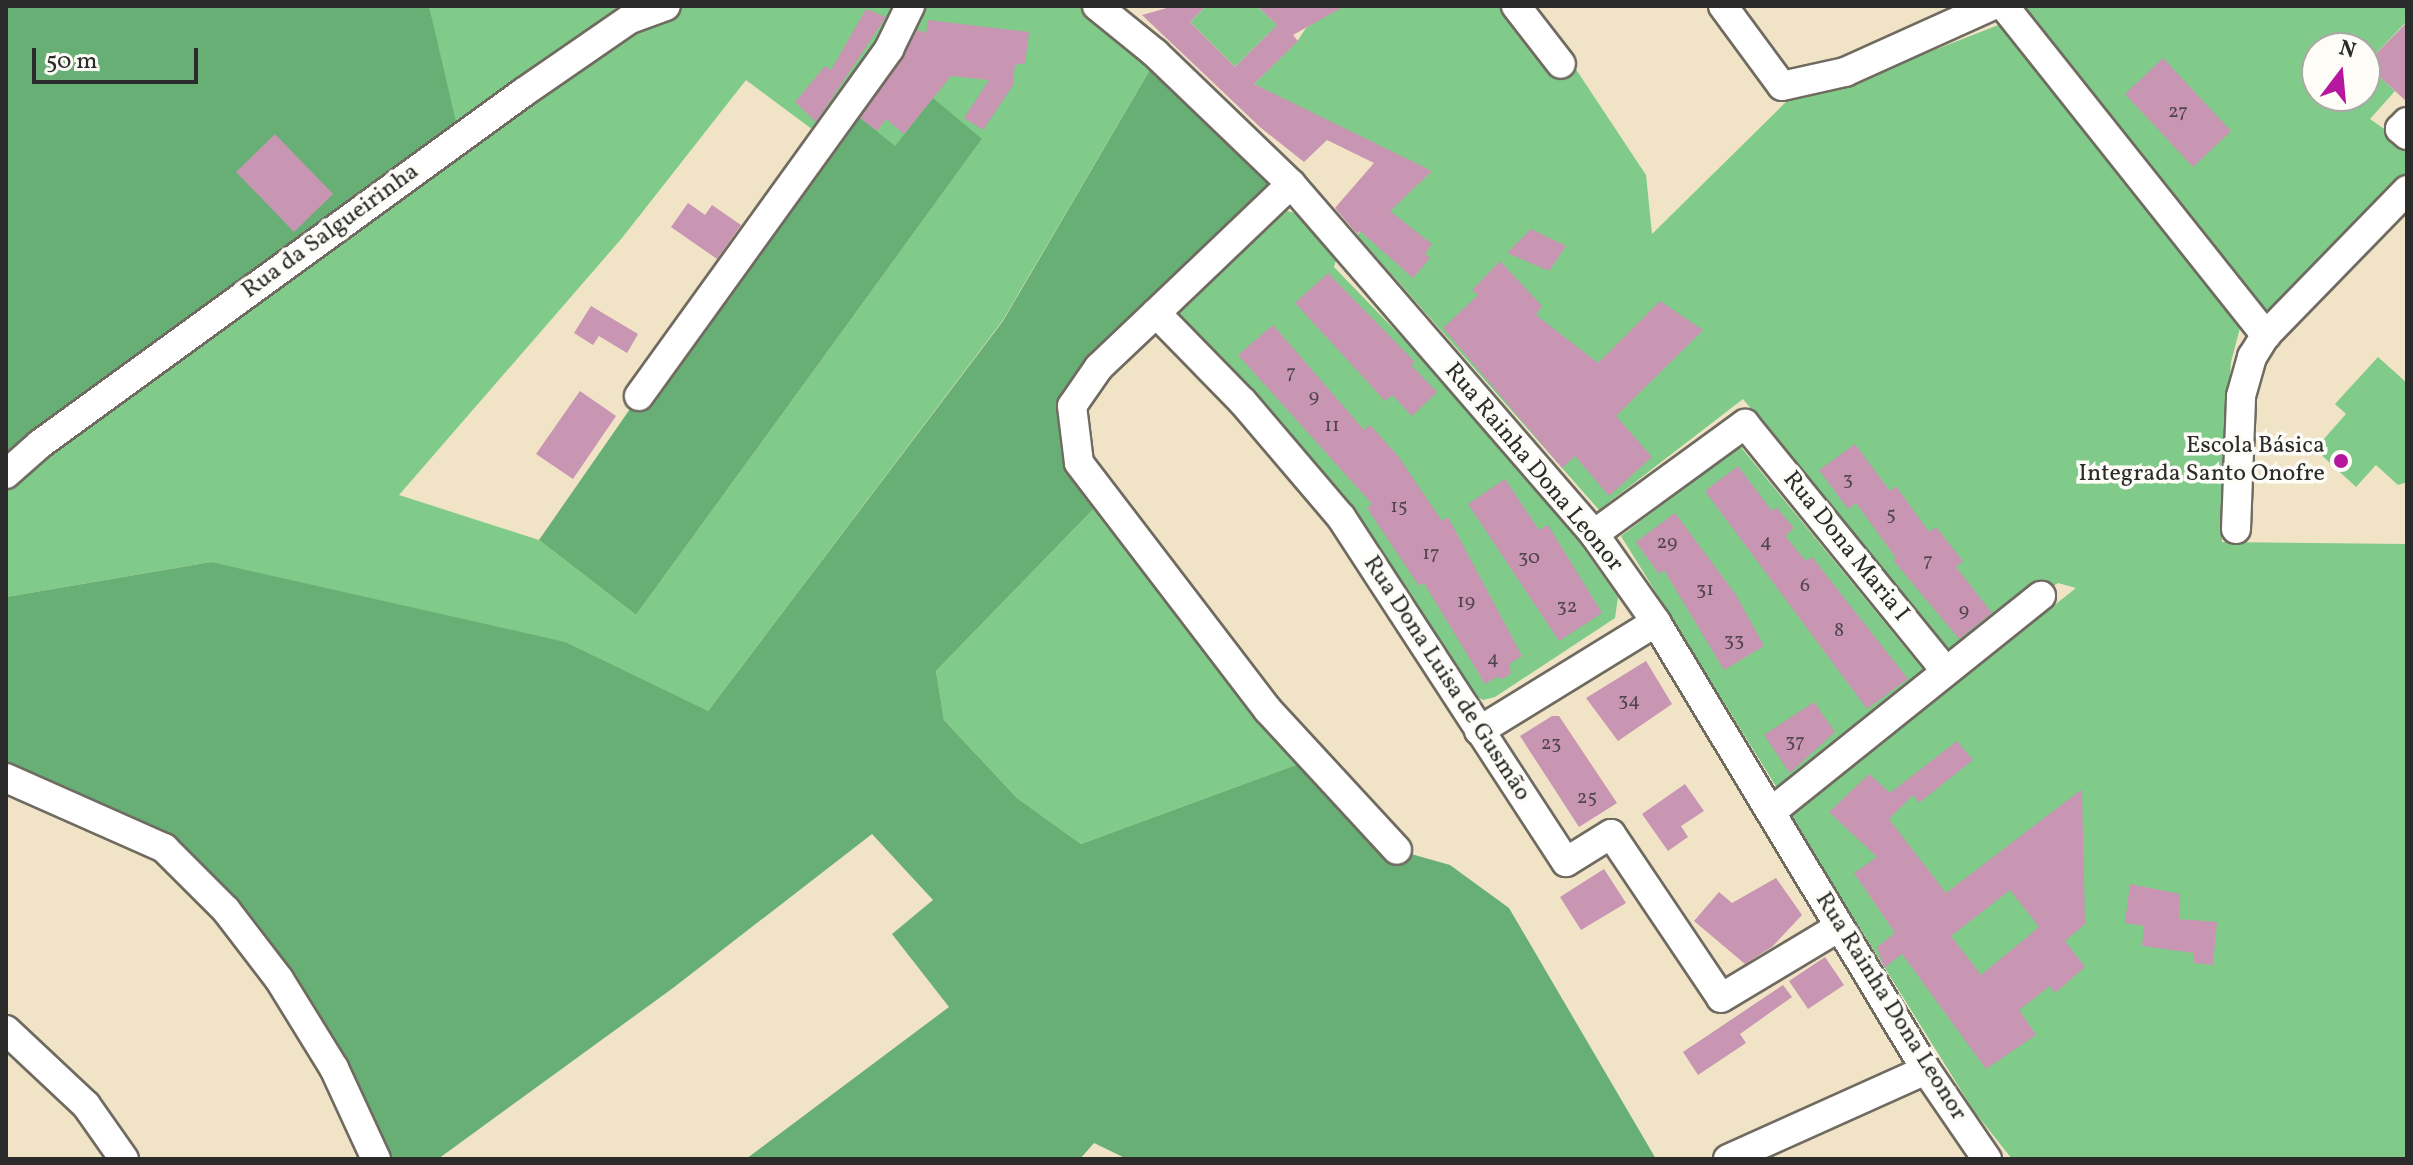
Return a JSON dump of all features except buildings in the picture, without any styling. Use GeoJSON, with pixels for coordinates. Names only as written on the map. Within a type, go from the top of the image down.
{"type":"FeatureCollection","features":[{"type":"Feature","properties":{"kind":"street","name":"Rua da Salgueirinha"},"geometry":{"type":"LineString","coordinates":[[6,474],[40,444],[524,92],[630,19],[666,6]]}},
{"type":"Feature","properties":{"kind":"street"},"geometry":{"type":"LineString","coordinates":[[639,396],[889,49],[910,6]]}},
{"type":"Feature","properties":{"kind":"street","name":"Rua Rainha Dona Leonor"},"geometry":{"type":"LineString","coordinates":[[1097,6],[1155,53],[1291,184],[1594,534],[1656,622],[1926,1070],[1987,1159]]}},
{"type":"Feature","properties":{"kind":"street"},"geometry":{"type":"LineString","coordinates":[[1516,6],[1561,64]]}},
{"type":"Feature","properties":{"kind":"street"},"geometry":{"type":"LineString","coordinates":[[1723,6],[1782,86],[1845,72],[1991,6]]}},
{"type":"Feature","properties":{"kind":"street"},"geometry":{"type":"LineString","coordinates":[[2004,6],[2266,335]]}},
{"type":"Feature","properties":{"kind":"street"},"geometry":{"type":"LineString","coordinates":[[2407,122],[2400,129],[2407,135]]}},
{"type":"Feature","properties":{"kind":"street"},"geometry":{"type":"LineString","coordinates":[[1291,184],[1099,367],[1072,406],[1079,463],[1268,710],[1397,850]]}},
{"type":"Feature","properties":{"kind":"street"},"geometry":{"type":"LineString","coordinates":[[2236,529],[2241,396],[2252,357],[2266,335],[2407,190]]}},
{"type":"Feature","properties":{"kind":"street","name":"Rua Dona Luisa de Gusmão"},"geometry":{"type":"LineString","coordinates":[[1156,313],[1243,402],[1341,517],[1566,862],[1611,834],[1721,998],[1839,927]]}},
{"type":"Feature","properties":{"kind":"street","name":"Rua Dona Maria I"},"geometry":{"type":"LineString","coordinates":[[1594,534],[1745,424],[1946,671]]}},
{"type":"Feature","properties":{"kind":"street"},"geometry":{"type":"LineString","coordinates":[[1771,812],[2041,596]]}},
{"type":"Feature","properties":{"kind":"street"},"geometry":{"type":"LineString","coordinates":[[1479,731],[1656,622]]}},
{"type":"Feature","properties":{"kind":"street"},"geometry":{"type":"LineString","coordinates":[[6,778],[164,848],[226,910],[279,979],[334,1068],[376,1159]]}},
{"type":"Feature","properties":{"kind":"street"},"geometry":{"type":"LineString","coordinates":[[6,1030],[86,1105],[124,1159]]}},
{"type":"Feature","properties":{"kind":"street"},"geometry":{"type":"LineString","coordinates":[[1728,1159],[1926,1070]]}},
{"type":"Feature","properties":{"kind":"green space"},"geometry":{"type":"Polygon","coordinates":[[[6,6],[429,6],[460,139],[6,474],[6,6]]]}},
{"type":"Feature","properties":{"kind":"green space"},"geometry":{"type":"Polygon","coordinates":[[[429,6],[1090,6],[1155,61],[1003,320],[708,711],[211,562],[6,597],[6,474],[439,55],[429,6]],[[746,80],[622,238],[399,495],[539,540],[636,615],[982,139],[895,146],[824,138],[746,80]]]}},
{"type":"Feature","properties":{"kind":"green space"},"geometry":{"type":"Polygon","coordinates":[[[1206,6],[1257,6],[1296,43],[1306,28],[1337,6],[1534,6],[1646,175],[1652,234],[1788,100],[1847,84],[2001,24],[2240,328],[2231,362],[2222,474],[2222,542],[2407,544],[2407,1159],[2012,1159],[1974,1111],[1790,816],[2076,588],[2058,583],[1953,654],[1743,399],[1599,510],[1357,235],[1405,186],[1429,174],[1254,84],[1286,52],[1268,34],[1235,67],[1190,22],[1206,6]]]}},
{"type":"Feature","properties":{"kind":"green space"},"geometry":{"type":"Polygon","coordinates":[[[2004,6],[2407,6],[2407,21],[2381,48],[2381,32],[2301,32],[2301,112],[2376,112],[2370,119],[2407,145],[2407,188],[2266,335],[2004,6]]]}},
{"type":"Feature","properties":{"kind":"green space"},"geometry":{"type":"Polygon","coordinates":[[[1155,61],[1285,183],[1072,406],[1105,497],[936,671],[944,720],[1017,798],[1081,844],[1312,759],[1397,850],[1450,865],[1509,908],[1656,1159],[1127,1159],[1094,1143],[1080,1159],[746,1159],[949,1007],[892,934],[933,900],[872,834],[673,988],[438,1159],[376,1159],[334,1068],[164,848],[6,778],[6,597],[211,562],[565,642],[708,711],[1003,321],[1155,61]]]}},
{"type":"Feature","properties":{"kind":"green space"},"geometry":{"type":"Polygon","coordinates":[[[2381,78],[2395,91],[2381,107],[2381,78]]]}},
{"type":"Feature","properties":{"kind":"green space"},"geometry":{"type":"Polygon","coordinates":[[[933,98],[982,139],[636,615],[539,540],[639,396],[853,112],[895,146],[933,98]]]}},
{"type":"Feature","properties":{"kind":"green space"},"geometry":{"type":"Polygon","coordinates":[[[1284,210],[1298,214],[1337,257],[1334,267],[1417,353],[1425,353],[1542,490],[1618,597],[1615,618],[1495,697],[1483,700],[1472,694],[1373,539],[1320,474],[1162,313],[1284,210]]]}},
{"type":"Feature","properties":{"kind":"green space"},"geometry":{"type":"Polygon","coordinates":[[[2378,357],[2407,383],[2407,482],[2398,485],[2376,465],[2356,487],[2315,449],[2346,414],[2335,404],[2378,357]]]}},
{"type":"Feature","properties":{"kind":"green space"},"geometry":{"type":"Polygon","coordinates":[[[1740,446],[1925,672],[1777,788],[1621,536],[1740,446]]]}},
{"type":"Feature","properties":{"kind":"green space"},"geometry":{"type":"Polygon","coordinates":[[[1105,497],[1312,759],[1081,844],[1017,798],[944,720],[936,671],[1105,497]]]}},
{"type":"Feature","properties":{"kind":"place","name":"Escola Básica Integrada Santo Onofre"},"geometry":{"type":"Point","coordinates":[2341,461]}}]}
